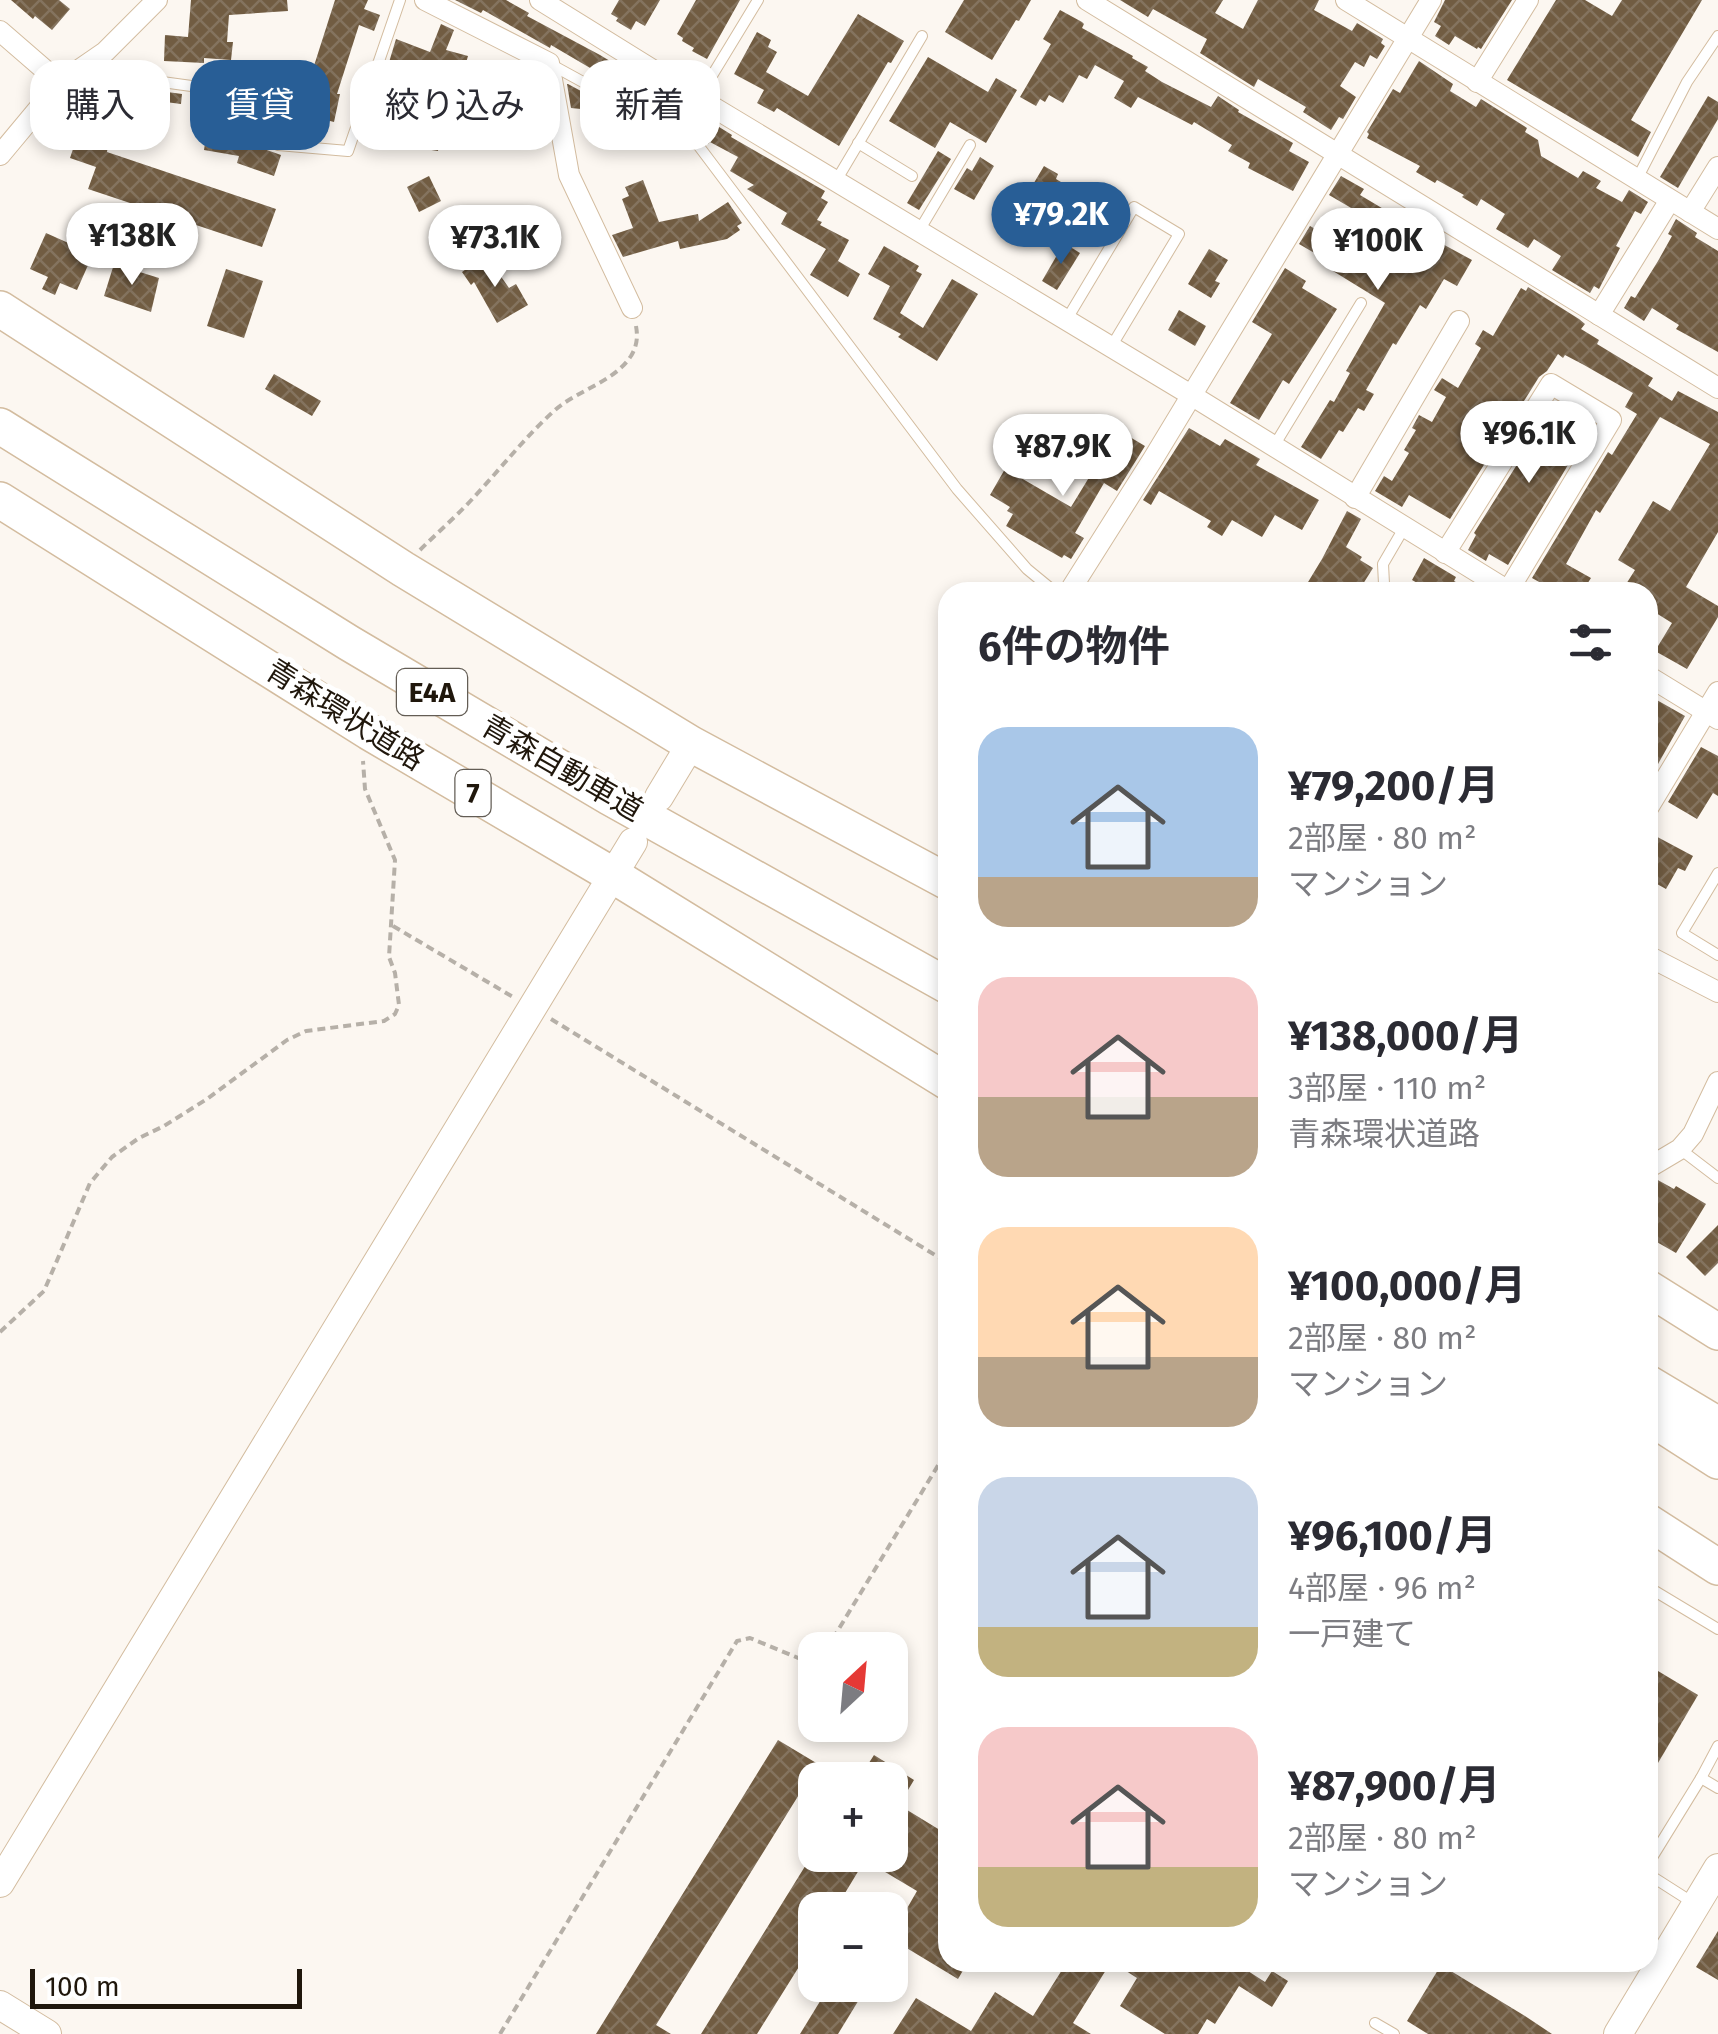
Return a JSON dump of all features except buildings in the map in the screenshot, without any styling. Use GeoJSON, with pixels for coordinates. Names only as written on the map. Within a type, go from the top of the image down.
{"type":"FeatureCollection","features":[{"type":"Feature","properties":{"kind":"highway"},"geometry":{"type":"LineString","coordinates":[[0,309],[403,569],[691,744],[938,877]]}},
{"type":"Feature","properties":{"kind":"highway","name":"青森自動車道"},"geometry":{"type":"LineString","coordinates":[[0,426],[365,653],[938,983]]}},
{"type":"Feature","properties":{"kind":"highway","name":"青森環状道路"},"geometry":{"type":"LineString","coordinates":[[0,500],[369,732],[614,876],[938,1076]]}},
{"type":"Feature","properties":{"kind":"highway"},"geometry":{"type":"LineString","coordinates":[[1658,1294],[1718,1332]]}},
{"type":"Feature","properties":{"kind":"highway"},"geometry":{"type":"LineString","coordinates":[[1658,1388],[1718,1426]]}},
{"type":"Feature","properties":{"kind":"highway"},"geometry":{"type":"LineString","coordinates":[[1658,1422],[1718,1461]]}},
{"type":"Feature","properties":{"kind":"highway"},"geometry":{"type":"LineString","coordinates":[[1658,1528],[1718,1567]]}},
{"type":"Feature","properties":{"kind":"street"},"geometry":{"type":"LineString","coordinates":[[96,60],[157,0]]}},
{"type":"Feature","properties":{"kind":"street"},"geometry":{"type":"LineString","coordinates":[[425,0],[543,60]]}},
{"type":"Feature","properties":{"kind":"street"},"geometry":{"type":"LineString","coordinates":[[540,0],[637,60]]}},
{"type":"Feature","properties":{"kind":"street"},"geometry":{"type":"LineString","coordinates":[[1346,0],[1718,229]]}},
{"type":"Feature","properties":{"kind":"street"},"geometry":{"type":"LineString","coordinates":[[1074,582],[1431,0]]}},
{"type":"Feature","properties":{"kind":"street"},"geometry":{"type":"LineString","coordinates":[[1478,82],[1528,0]]}},
{"type":"Feature","properties":{"kind":"street"},"geometry":{"type":"LineString","coordinates":[[1097,3],[1336,155],[1718,388]]}},
{"type":"Feature","properties":{"kind":"street"},"geometry":{"type":"LineString","coordinates":[[0,31],[33,60]]}},
{"type":"Feature","properties":{"kind":"street"},"geometry":{"type":"LineString","coordinates":[[720,111],[1493,582]]}},
{"type":"Feature","properties":{"kind":"street"},"geometry":{"type":"LineString","coordinates":[[0,155],[30,119]]}},
{"type":"Feature","properties":{"kind":"street"},"geometry":{"type":"LineString","coordinates":[[560,125],[569,175],[632,308]]}},
{"type":"Feature","properties":{"kind":"street"},"geometry":{"type":"LineString","coordinates":[[1690,212],[1718,167]]}},
{"type":"Feature","properties":{"kind":"street"},"geometry":{"type":"LineString","coordinates":[[1598,315],[1670,200]]}},
{"type":"Feature","properties":{"kind":"street"},"geometry":{"type":"LineString","coordinates":[[1355,498],[1459,322]]}},
{"type":"Feature","properties":{"kind":"street"},"geometry":{"type":"LineString","coordinates":[[1445,553],[1550,384],[1612,420],[1515,582]]}},
{"type":"Feature","properties":{"kind":"street"},"geometry":{"type":"LineString","coordinates":[[1658,682],[1712,715]]}},
{"type":"Feature","properties":{"kind":"street"},"geometry":{"type":"LineString","coordinates":[[1658,793],[1712,715],[1718,692]]}},
{"type":"Feature","properties":{"kind":"street"},"geometry":{"type":"LineString","coordinates":[[659,797],[691,744]]}},
{"type":"Feature","properties":{"kind":"street"},"geometry":{"type":"LineString","coordinates":[[0,1883],[633,842]]}},
{"type":"Feature","properties":{"kind":"street"},"geometry":{"type":"LineString","coordinates":[[1658,961],[1718,992]]}},
{"type":"Feature","properties":{"kind":"street"},"geometry":{"type":"LineString","coordinates":[[1658,1162],[1680,1149],[1693,1134],[1718,1082]]}},
{"type":"Feature","properties":{"kind":"street"},"geometry":{"type":"LineString","coordinates":[[1658,1967],[1718,1868]]}},
{"type":"Feature","properties":{"kind":"street"},"geometry":{"type":"LineString","coordinates":[[1618,2034],[1655,1972]]}},
{"type":"Feature","properties":{"kind":"street"},"geometry":{"type":"LineString","coordinates":[[0,2005],[47,2034]]}},
{"type":"Feature","properties":{"kind":"lane"},"geometry":{"type":"LineString","coordinates":[[330,149],[348,151],[400,0]]}},
{"type":"Feature","properties":{"kind":"lane"},"geometry":{"type":"LineString","coordinates":[[720,62],[758,0]]}},
{"type":"Feature","properties":{"kind":"lane"},"geometry":{"type":"LineString","coordinates":[[836,181],[922,36]]}},
{"type":"Feature","properties":{"kind":"lane"},"geometry":{"type":"LineString","coordinates":[[1636,180],[1687,82],[1718,36]]}},
{"type":"Feature","properties":{"kind":"lane"},"geometry":{"type":"LineString","coordinates":[[560,69],[698,145],[957,488],[1043,582]]}},
{"type":"Feature","properties":{"kind":"lane"},"geometry":{"type":"LineString","coordinates":[[858,142],[912,176]]}},
{"type":"Feature","properties":{"kind":"lane"},"geometry":{"type":"LineString","coordinates":[[919,231],[970,145]]}},
{"type":"Feature","properties":{"kind":"lane"},"geometry":{"type":"LineString","coordinates":[[1066,320],[1134,207],[1179,234],[1111,347]]}},
{"type":"Feature","properties":{"kind":"lane"},"geometry":{"type":"LineString","coordinates":[[1274,447],[1360,302]]}},
{"type":"Feature","properties":{"kind":"lane"},"geometry":{"type":"LineString","coordinates":[[1384,582],[1382,564],[1404,528]]}},
{"type":"Feature","properties":{"kind":"lane"},"geometry":{"type":"LineString","coordinates":[[1716,881],[1682,933],[1718,955]]}},
{"type":"Feature","properties":{"kind":"lane"},"geometry":{"type":"LineString","coordinates":[[1680,1149],[1718,1178]]}},
{"type":"Feature","properties":{"kind":"lane"},"geometry":{"type":"LineString","coordinates":[[1658,1593],[1718,1629]]}},
{"type":"Feature","properties":{"kind":"lane"},"geometry":{"type":"LineString","coordinates":[[1658,1847],[1718,1746]]}},
{"type":"Feature","properties":{"kind":"lane"},"geometry":{"type":"LineString","coordinates":[[1700,1778],[1718,1788]]}},
{"type":"Feature","properties":{"kind":"lane"},"geometry":{"type":"LineString","coordinates":[[1658,1880],[1696,1904]]}},
{"type":"Feature","properties":{"kind":"lane"},"geometry":{"type":"LineString","coordinates":[[1375,2023],[1394,2034]]}},
{"type":"Feature","properties":{"kind":"path"},"geometry":{"type":"LineString","coordinates":[[403,569],[534,429],[560,405],[584,393],[632,355],[638,332],[632,308]]}},
{"type":"Feature","properties":{"kind":"path"},"geometry":{"type":"LineString","coordinates":[[0,1332],[44,1291],[90,1183],[112,1157],[207,1098],[286,1040],[318,1028],[384,1021],[395,1014],[400,1005],[389,957],[395,860],[366,789],[362,755],[369,732]]}},
{"type":"Feature","properties":{"kind":"path"},"geometry":{"type":"LineString","coordinates":[[393,926],[938,1257]]}},
{"type":"Feature","properties":{"kind":"path"},"geometry":{"type":"LineString","coordinates":[[837,1632],[938,1465]]}},
{"type":"Feature","properties":{"kind":"path"},"geometry":{"type":"LineString","coordinates":[[500,2034],[737,1641],[750,1638],[798,1658]]}}]}
